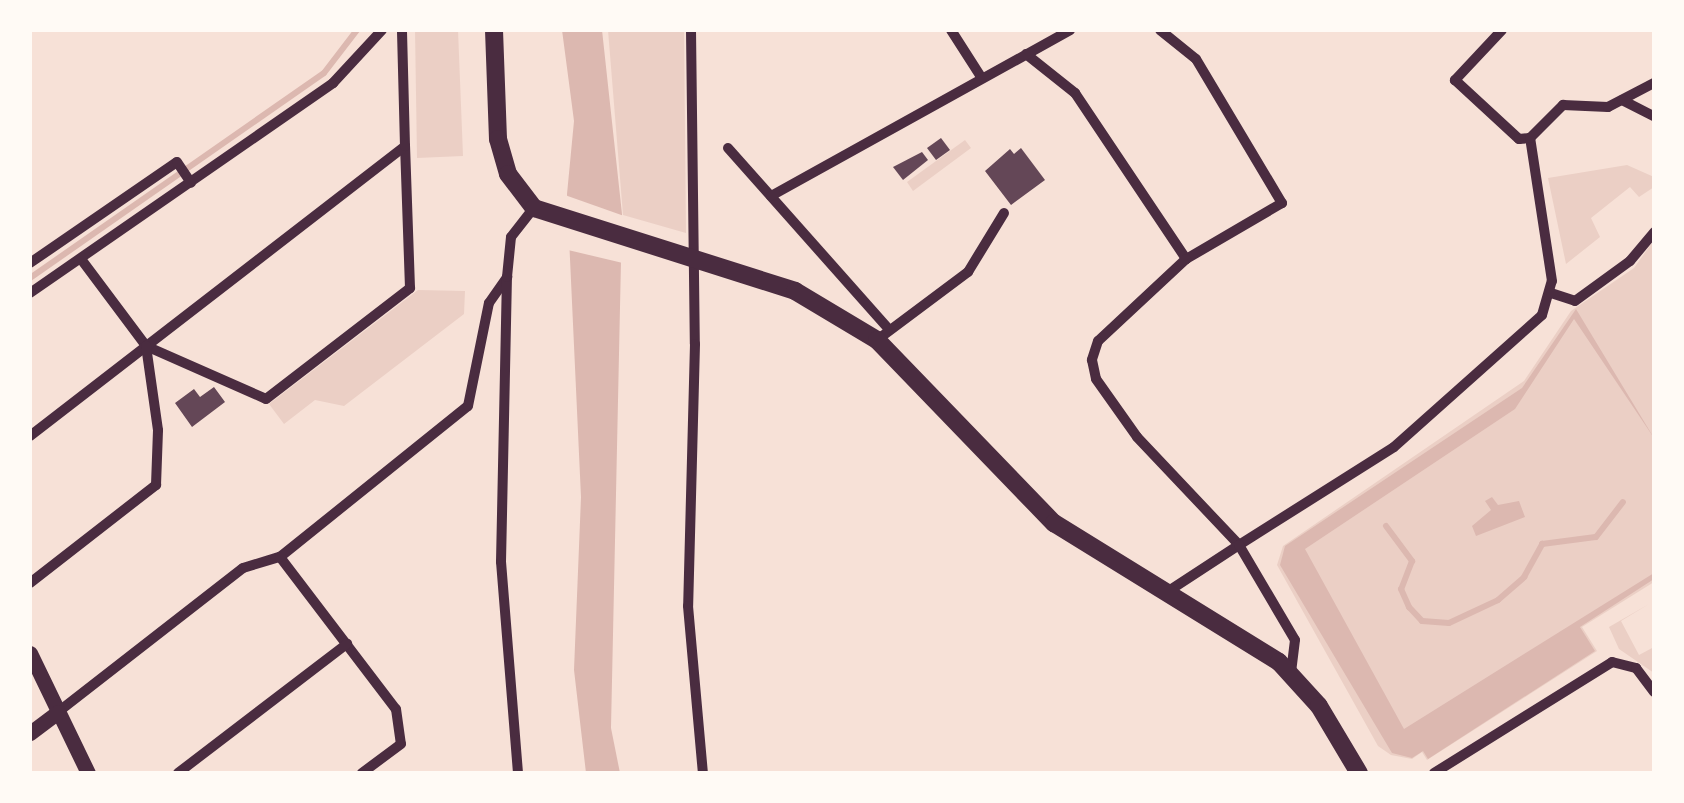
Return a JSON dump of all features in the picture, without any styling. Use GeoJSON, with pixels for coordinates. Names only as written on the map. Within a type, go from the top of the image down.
{"type":"FeatureCollection","features":[{"type":"Feature","properties":{"kind":"main road"},"geometry":{"type":"LineString","coordinates":[[494,30],[498,139],[508,174],[534,208],[687,260],[795,291],[882,334],[1041,513],[1291,673],[1359,773]]}},
{"type":"Feature","properties":{"kind":"street"},"geometry":{"type":"LineString","coordinates":[[30,292],[332,83],[382,30]]}},
{"type":"Feature","properties":{"kind":"street"},"geometry":{"type":"LineString","coordinates":[[146,346],[266,399],[410,288],[402,30]]}},
{"type":"Feature","properties":{"kind":"street"},"geometry":{"type":"LineString","coordinates":[[690,30],[688,606],[703,773]]}},
{"type":"Feature","properties":{"kind":"street"},"geometry":{"type":"LineString","coordinates":[[951,30],[981,77]]}},
{"type":"Feature","properties":{"kind":"street"},"geometry":{"type":"LineString","coordinates":[[770,196],[1070,30]]}},
{"type":"Feature","properties":{"kind":"street"},"geometry":{"type":"LineString","coordinates":[[1160,30],[1196,59],[1282,203],[1186,259],[1098,341],[1092,370],[1137,437],[1240,545],[1295,640],[1291,673]]}},
{"type":"Feature","properties":{"kind":"street"},"geometry":{"type":"LineString","coordinates":[[1502,30],[1454,80],[1518,139],[1530,138],[1563,105],[1608,107],[1654,84]]}},
{"type":"Feature","properties":{"kind":"street"},"geometry":{"type":"LineString","coordinates":[[1026,54],[1076,93],[1186,259]]}},
{"type":"Feature","properties":{"kind":"street"},"geometry":{"type":"LineString","coordinates":[[1622,100],[1654,116]]}},
{"type":"Feature","properties":{"kind":"street"},"geometry":{"type":"LineString","coordinates":[[1164,594],[1394,448],[1537,320],[1552,293],[1530,138]]}},
{"type":"Feature","properties":{"kind":"street"},"geometry":{"type":"LineString","coordinates":[[30,436],[404,146]]}},
{"type":"Feature","properties":{"kind":"street"},"geometry":{"type":"LineString","coordinates":[[728,148],[882,334],[968,272],[1004,213]]}},
{"type":"Feature","properties":{"kind":"street"},"geometry":{"type":"LineString","coordinates":[[30,263],[177,162],[191,183]]}},
{"type":"Feature","properties":{"kind":"street"},"geometry":{"type":"LineString","coordinates":[[518,773],[501,562],[507,277],[511,236],[534,208]]}},
{"type":"Feature","properties":{"kind":"street"},"geometry":{"type":"LineString","coordinates":[[1552,293],[1576,301],[1630,261],[1654,232]]}},
{"type":"Feature","properties":{"kind":"street"},"geometry":{"type":"LineString","coordinates":[[30,584],[156,485],[158,430],[146,346],[81,259]]}},
{"type":"Feature","properties":{"kind":"street"},"geometry":{"type":"LineString","coordinates":[[30,734],[243,568],[280,556],[468,406],[489,303],[507,277]]}},
{"type":"Feature","properties":{"kind":"street"},"geometry":{"type":"LineString","coordinates":[[280,556],[396,709],[400,744],[362,773]]}},
{"type":"Feature","properties":{"kind":"street"},"geometry":{"type":"LineString","coordinates":[[178,773],[347,644]]}},
{"type":"Feature","properties":{"kind":"street"},"geometry":{"type":"LineString","coordinates":[[30,653],[88,773]]}},
{"type":"Feature","properties":{"kind":"street"},"geometry":{"type":"LineString","coordinates":[[1434,773],[1612,662],[1636,668],[1654,692]]}},
{"type":"Feature","properties":{"kind":"shaded area"},"geometry":{"type":"Polygon","coordinates":[[[415,30],[458,30],[463,156],[417,158],[415,30]]]}},
{"type":"Feature","properties":{"kind":"shaded area"},"geometry":{"type":"Polygon","coordinates":[[[562,30],[602,30],[622,214],[611,728],[620,773],[586,773],[574,670],[581,497],[567,194],[574,121],[562,30]]]}},
{"type":"Feature","properties":{"kind":"shaded area"},"geometry":{"type":"Polygon","coordinates":[[[608,30],[684,30],[686,233],[623,215],[608,30]]]}},
{"type":"Feature","properties":{"kind":"shaded area"},"geometry":{"type":"Polygon","coordinates":[[[965,140],[971,148],[913,191],[907,182],[965,140]]]}},
{"type":"Feature","properties":{"kind":"shaded area"},"geometry":{"type":"Polygon","coordinates":[[[1627,165],[1654,177],[1654,187],[1639,197],[1630,187],[1591,218],[1600,237],[1566,264],[1548,178],[1627,165]]]}},
{"type":"Feature","properties":{"kind":"shaded area"},"geometry":{"type":"Polygon","coordinates":[[[1654,240],[1654,582],[1582,627],[1597,651],[1427,760],[1422,752],[1412,759],[1391,755],[1378,746],[1277,565],[1283,546],[1524,381],[1571,311],[1634,268],[1654,240]]]}},
{"type":"Feature","properties":{"kind":"shaded area"},"geometry":{"type":"Polygon","coordinates":[[[418,290],[465,291],[464,314],[344,406],[315,400],[284,424],[269,404],[418,290]]]}},
{"type":"Feature","properties":{"kind":"shaded area"},"geometry":{"type":"Polygon","coordinates":[[[1576,309],[1654,438],[1574,319],[1515,409],[1305,549],[1404,729],[1654,573],[1654,579],[1580,627],[1595,651],[1428,759],[1423,751],[1412,758],[1392,753],[1280,565],[1285,546],[1522,388],[1576,309]]]}},
{"type":"Feature","properties":{"kind":"shaded area"},"geometry":{"type":"Polygon","coordinates":[[[1492,497],[1498,505],[1519,501],[1525,517],[1476,536],[1472,526],[1491,510],[1485,501],[1492,497]]]}},
{"type":"Feature","properties":{"kind":"shaded area"},"geometry":{"type":"Polygon","coordinates":[[[1649,604],[1621,621],[1639,655],[1654,647],[1654,673],[1619,649],[1609,627],[1649,604]]]}},
{"type":"Feature","properties":{"kind":"pier"},"geometry":{"type":"Polygon","coordinates":[[[562,194],[627,217],[627,264],[568,250],[562,194]]]}},
{"type":"Feature","properties":{"kind":"building"},"geometry":{"type":"Polygon","coordinates":[[[941,138],[950,150],[936,160],[927,148],[941,138]]]}},
{"type":"Feature","properties":{"kind":"building"},"geometry":{"type":"Polygon","coordinates":[[[1021,148],[1045,180],[1011,205],[985,171],[1010,149],[1014,154],[1021,148]]]}},
{"type":"Feature","properties":{"kind":"building"},"geometry":{"type":"Polygon","coordinates":[[[922,152],[928,160],[903,180],[893,167],[922,152]]]}},
{"type":"Feature","properties":{"kind":"building"},"geometry":{"type":"Polygon","coordinates":[[[214,387],[225,402],[192,427],[175,403],[194,389],[200,397],[214,387]]]}},
{"type":"Feature","properties":{"kind":"waterway"},"geometry":{"type":"LineString","coordinates":[[30,278],[324,73],[357,30]]}},
{"type":"Feature","properties":{"kind":"waterway"},"geometry":{"type":"LineString","coordinates":[[1386,526],[1412,561],[1401,589],[1409,607],[1422,621],[1449,623],[1498,600],[1524,577],[1542,544],[1596,537],[1623,502]]}}]}
